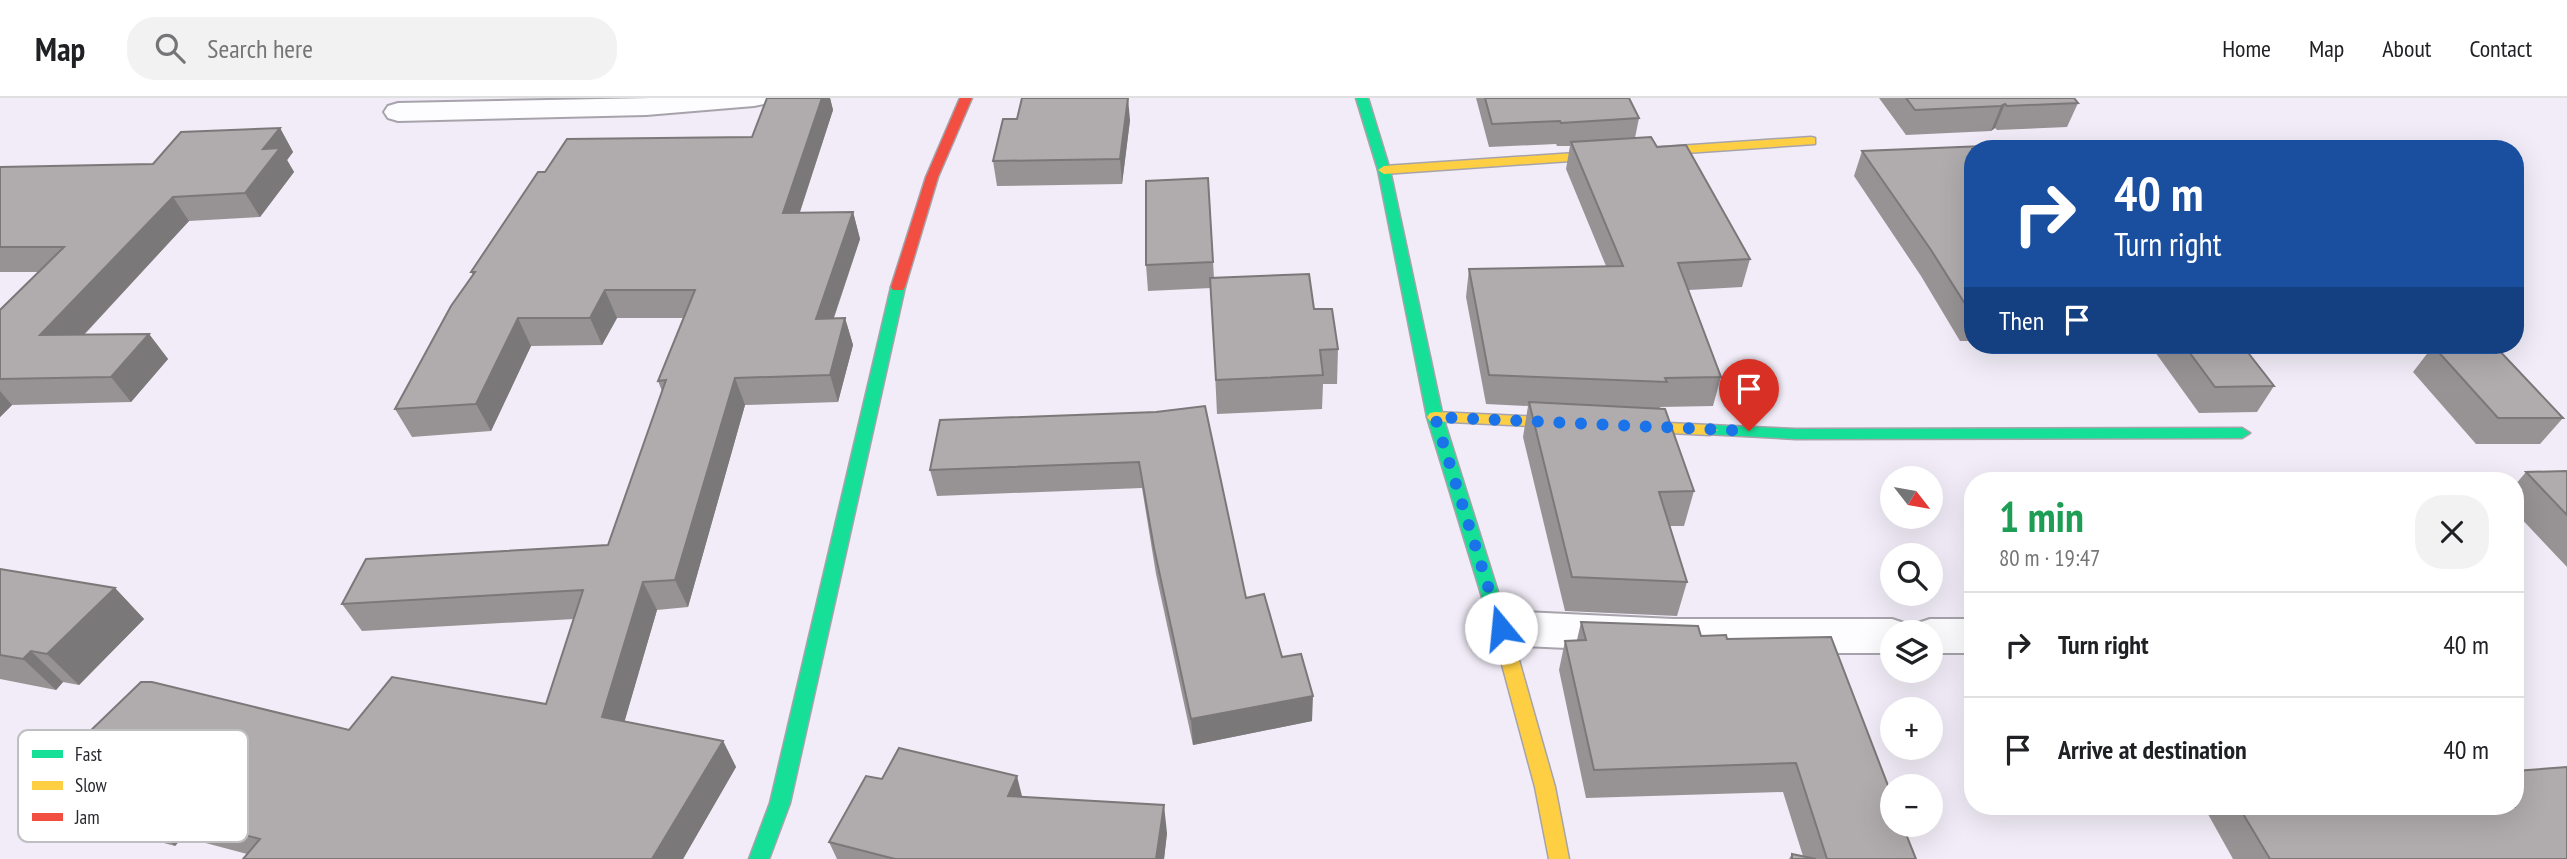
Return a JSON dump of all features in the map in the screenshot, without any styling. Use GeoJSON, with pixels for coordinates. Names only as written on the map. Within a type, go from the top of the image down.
{"type":"FeatureCollection","features":[{"type":"Feature","properties":{"kind":"street"},"geometry":{"type":"LineString","coordinates":[[398,112],[646,107],[754,98]]}},
{"type":"Feature","properties":{"kind":"street"},"geometry":{"type":"LineString","coordinates":[[759,859],[780,803],[895,301],[919,213],[945,139],[966,98]]}},
{"type":"Feature","properties":{"kind":"street"},"geometry":{"type":"LineString","coordinates":[[1362,98],[1384,170],[1435,417],[1501,628],[1545,786],[1559,859]]}},
{"type":"Feature","properties":{"kind":"street"},"geometry":{"type":"LineString","coordinates":[[1384,170],[1811,141]]}},
{"type":"Feature","properties":{"kind":"street"},"geometry":{"type":"LineString","coordinates":[[1435,417],[1796,434],[2242,433]]}},
{"type":"Feature","properties":{"kind":"street"},"geometry":{"type":"LineString","coordinates":[[1501,628],[1673,636],[1880,636]]}},
{"type":"Feature","properties":{"kind":"street"},"geometry":{"type":"LineString","coordinates":[[1943,636],[1964,636]]}},
{"type":"Feature","properties":{"kind":"building"},"geometry":{"type":"Polygon","coordinates":[[[767,98],[822,98],[783,213],[853,212],[816,319],[845,318],[830,375],[735,378],[675,580],[643,582],[602,717],[723,741],[652,859],[243,859],[260,839],[248,836],[248,730],[91,730],[141,682],[152,682],[349,730],[392,677],[546,704],[583,590],[342,604],[366,559],[608,545],[666,380],[658,381],[695,290],[605,290],[590,318],[518,318],[476,404],[395,409],[451,306],[475,272],[471,272],[538,172],[545,172],[567,139],[752,137],[767,98]]]}},
{"type":"Feature","properties":{"kind":"building"},"geometry":{"type":"Polygon","coordinates":[[[1022,98],[1128,98],[1120,159],[993,161],[1003,119],[1017,119],[1022,98]]]}},
{"type":"Feature","properties":{"kind":"building"},"geometry":{"type":"Polygon","coordinates":[[[1485,98],[1629,98],[1639,118],[1492,124],[1485,98]]]}},
{"type":"Feature","properties":{"kind":"building"},"geometry":{"type":"Polygon","coordinates":[[[1906,98],[2074,98],[2078,103],[2005,104],[1915,110],[1906,98]]]}},
{"type":"Feature","properties":{"kind":"building"},"geometry":{"type":"Polygon","coordinates":[[[280,128],[263,149],[280,148],[245,193],[173,197],[40,335],[149,334],[111,377],[0,379],[0,310],[64,247],[0,247],[0,167],[153,164],[181,132],[280,128]]]}},
{"type":"Feature","properties":{"kind":"building"},"geometry":{"type":"Polygon","coordinates":[[[1651,137],[1657,147],[1686,145],[1750,259],[1678,263],[1721,377],[1665,378],[1667,382],[1489,375],[1469,269],[1623,266],[1571,142],[1651,137]]]}},
{"type":"Feature","properties":{"kind":"building"},"geometry":{"type":"Polygon","coordinates":[[[1964,147],[1964,302],[1931,250],[1862,151],[1964,147]]]}},
{"type":"Feature","properties":{"kind":"building"},"geometry":{"type":"Polygon","coordinates":[[[1208,178],[1213,262],[1146,265],[1146,181],[1208,178]]]}},
{"type":"Feature","properties":{"kind":"building"},"geometry":{"type":"Polygon","coordinates":[[[1309,274],[1314,309],[1332,309],[1338,349],[1320,350],[1323,375],[1216,380],[1210,278],[1309,274]]]}},
{"type":"Feature","properties":{"kind":"building"},"geometry":{"type":"Polygon","coordinates":[[[2191,354],[2249,354],[2274,386],[2215,387],[2191,354]]]}},
{"type":"Feature","properties":{"kind":"building"},"geometry":{"type":"Polygon","coordinates":[[[2440,354],[2503,354],[2563,418],[2498,418],[2440,354]]]}},
{"type":"Feature","properties":{"kind":"building"},"geometry":{"type":"Polygon","coordinates":[[[1529,402],[1665,409],[1694,491],[1659,492],[1687,582],[1572,577],[1529,402]]]}},
{"type":"Feature","properties":{"kind":"building"},"geometry":{"type":"Polygon","coordinates":[[[1205,406],[1246,598],[1264,594],[1282,657],[1301,654],[1313,696],[1191,719],[1154,548],[1139,462],[930,470],[940,420],[1156,412],[1205,406]]]}},
{"type":"Feature","properties":{"kind":"building"},"geometry":{"type":"Polygon","coordinates":[[[2567,471],[2567,515],[2526,472],[2567,471]]]}},
{"type":"Feature","properties":{"kind":"building"},"geometry":{"type":"Polygon","coordinates":[[[0,569],[115,588],[47,654],[31,651],[23,659],[0,655],[0,569]]]}},
{"type":"Feature","properties":{"kind":"building"},"geometry":{"type":"Polygon","coordinates":[[[1581,622],[1698,626],[1701,636],[1726,635],[1727,639],[1831,637],[1884,774],[1880,774],[1880,837],[1907,837],[1916,859],[1827,859],[1796,763],[1594,770],[1565,641],[1586,640],[1581,622]]]}},
{"type":"Feature","properties":{"kind":"building"},"geometry":{"type":"Polygon","coordinates":[[[899,748],[1017,776],[1008,796],[1164,805],[1156,859],[895,859],[829,842],[866,776],[882,779],[899,748]]]}},
{"type":"Feature","properties":{"kind":"building"},"geometry":{"type":"Polygon","coordinates":[[[2567,767],[2567,859],[2270,859],[2244,815],[2524,815],[2524,770],[2567,767]]]}},
{"type":"Feature","properties":{"kind":"building"},"geometry":{"type":"Polygon","coordinates":[[[1792,854],[1816,859],[1792,859],[1792,854]]]}},
{"type":"Feature","properties":{"kind":"traffic: fast"},"geometry":{"type":"LineString","coordinates":[[1362,98],[1384,170],[1435,417],[1506,646]]}},
{"type":"Feature","properties":{"kind":"traffic: fast"},"geometry":{"type":"LineString","coordinates":[[759,859],[780,803],[898,287]]}},
{"type":"Feature","properties":{"kind":"traffic: fast"},"geometry":{"type":"LineString","coordinates":[[1710,430],[1796,434],[2242,433]]}},
{"type":"Feature","properties":{"kind":"traffic: slow"},"geometry":{"type":"LineString","coordinates":[[1384,170],[1811,141]]}},
{"type":"Feature","properties":{"kind":"traffic: slow"},"geometry":{"type":"LineString","coordinates":[[1435,417],[1710,430]]}},
{"type":"Feature","properties":{"kind":"traffic: slow"},"geometry":{"type":"LineString","coordinates":[[1506,646],[1545,787],[1559,859]]}},
{"type":"Feature","properties":{"kind":"traffic: jam"},"geometry":{"type":"LineString","coordinates":[[898,287],[932,177],[966,98]]}},
{"type":"Feature","properties":{"kind":"route"},"geometry":{"type":"LineString","coordinates":[[1501,628],[1435,417],[1749,431]]}}]}
